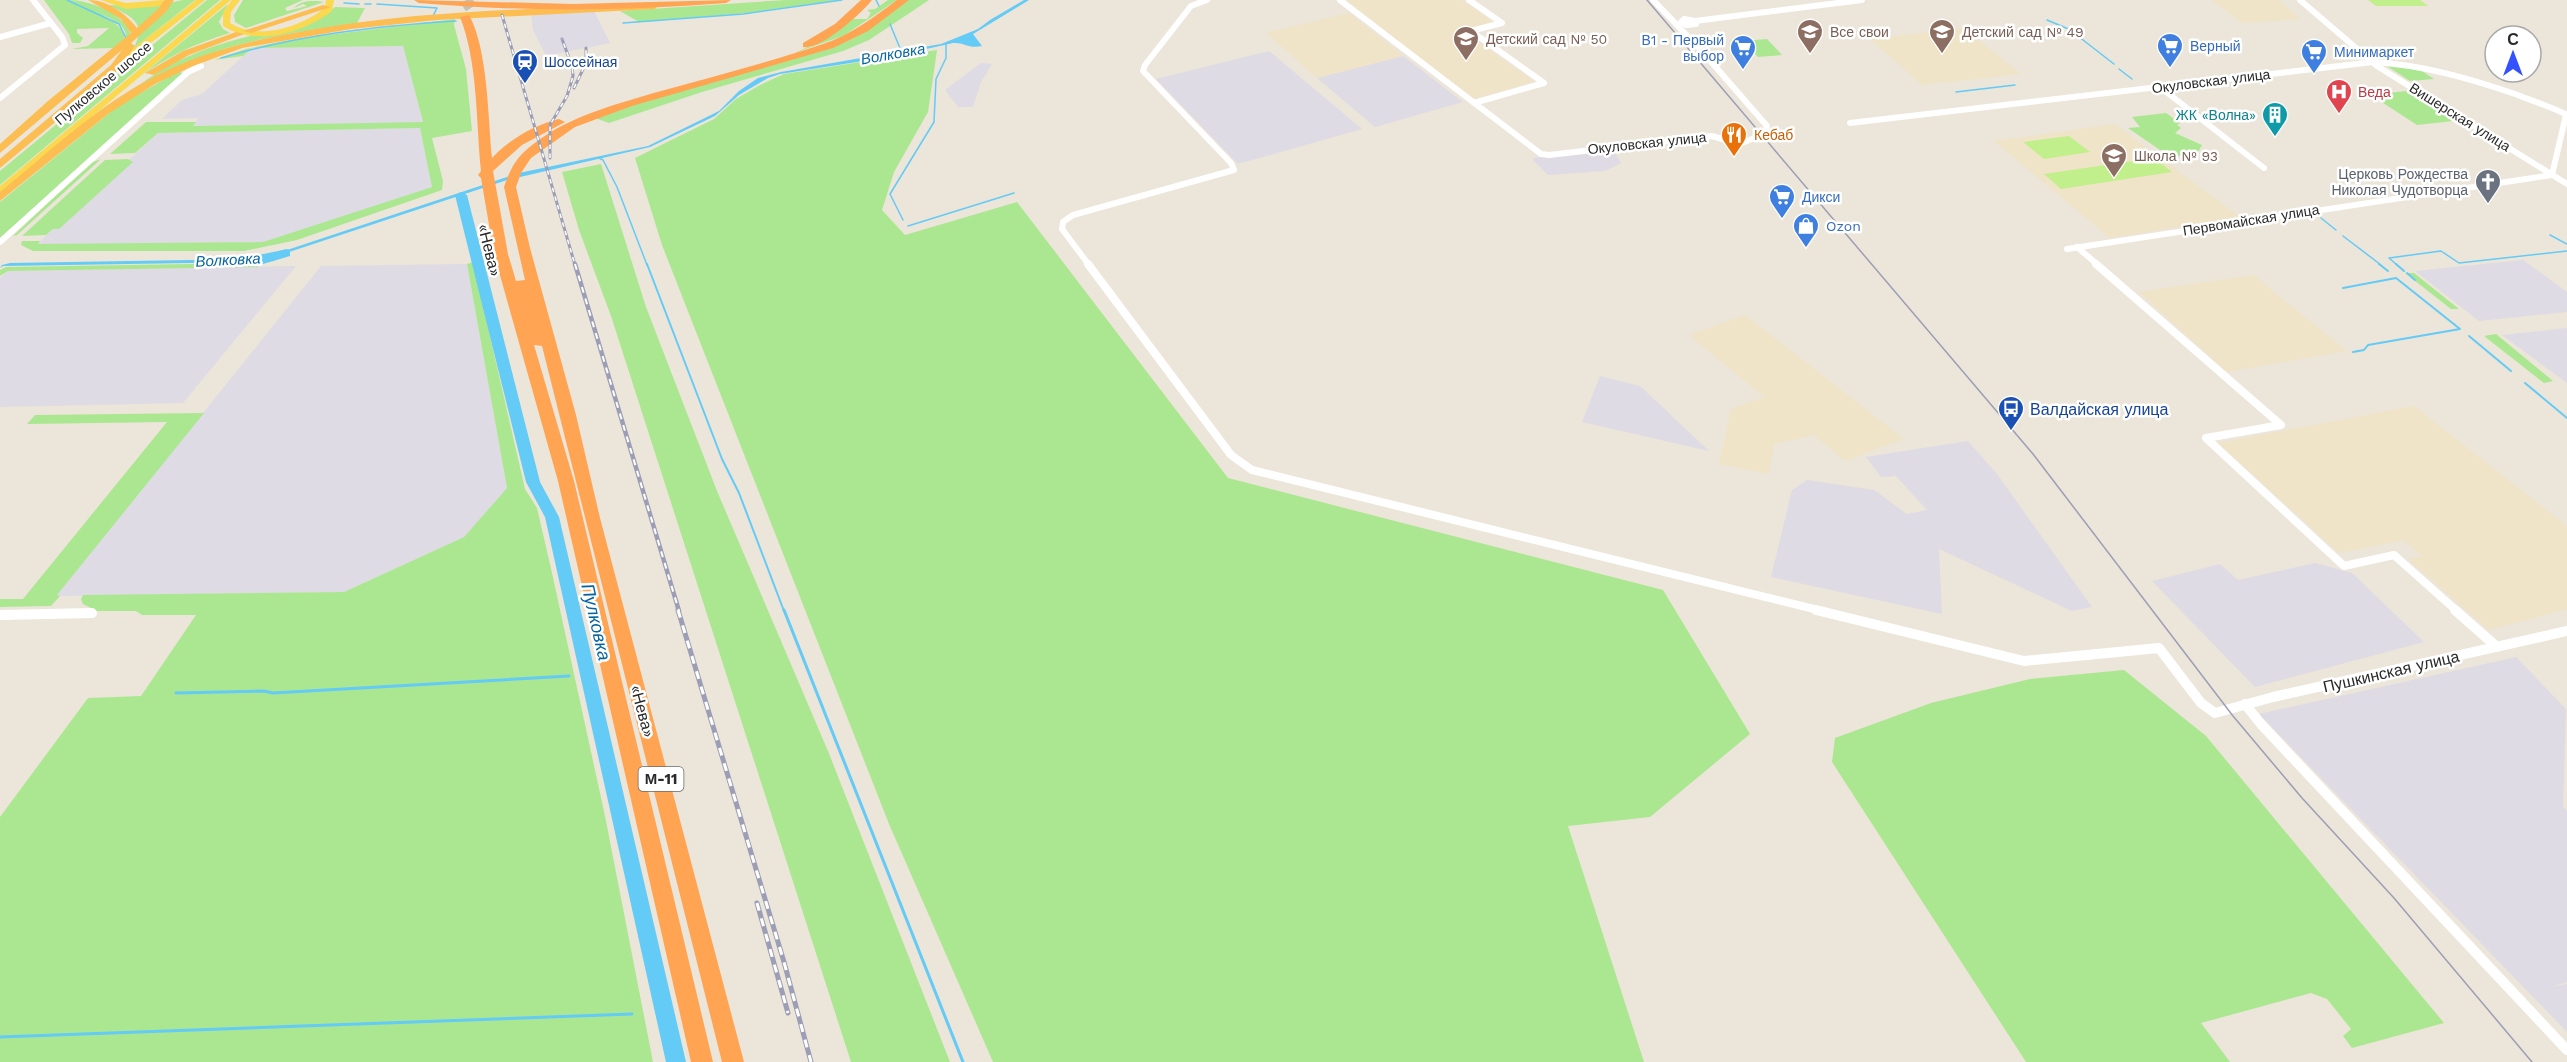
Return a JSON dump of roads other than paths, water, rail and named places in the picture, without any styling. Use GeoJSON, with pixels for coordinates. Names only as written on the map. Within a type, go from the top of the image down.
{"type":"FeatureCollection","features":[{"type":"Feature","properties":{"kind":"highway"},"geometry":{"type":"LineString","coordinates":[[93,0],[124,17],[134,37],[115,68]]}},
{"type":"Feature","properties":{"kind":"highway"},"geometry":{"type":"LineString","coordinates":[[419,0],[616,7]]}},
{"type":"Feature","properties":{"kind":"highway"},"geometry":{"type":"LineString","coordinates":[[106,111],[151,82],[222,52],[276,38],[351,26],[468,15],[726,0]]}},
{"type":"Feature","properties":{"kind":"highway"},"geometry":{"type":"LineString","coordinates":[[498,212],[479,199],[484,174],[500,156],[534,133],[784,54],[816,41],[845,21],[867,0]]}},
{"type":"Feature","properties":{"kind":"highway"},"geometry":{"type":"LineString","coordinates":[[498,212],[519,164],[535,148],[588,115],[830,46],[864,29],[904,0]]}},
{"type":"Feature","properties":{"kind":"highway"},"geometry":{"type":"LineString","coordinates":[[0,150],[37,116],[148,24],[170,1]]}},
{"type":"Feature","properties":{"kind":"highway"},"geometry":{"type":"LineString","coordinates":[[0,198],[148,75],[173,59],[332,2]]}},
{"type":"Feature","properties":{"kind":"highway"},"geometry":{"type":"LineString","coordinates":[[468,13],[498,212]]}},
{"type":"Feature","properties":{"kind":"highway","name":"Пулковское шоссе"},"geometry":{"type":"LineString","coordinates":[[0,165],[115,68]]}},
{"type":"Feature","properties":{"kind":"highway","name":"«Нева»"},"geometry":{"type":"LineString","coordinates":[[498,212],[563,417],[570,430],[733,1062]]}},
{"type":"Feature","properties":{"kind":"highway","name":"«Нева»"},"geometry":{"type":"LineString","coordinates":[[498,212],[507,317],[558,483],[574,524],[702,1062]]}},
{"type":"Feature","properties":{"kind":"main road"},"geometry":{"type":"LineString","coordinates":[[105,0],[126,6],[170,1]]}},
{"type":"Feature","properties":{"kind":"main road","name":"Пулковское шоссе"},"geometry":{"type":"LineString","coordinates":[[115,68],[201,0]]}},
{"type":"Feature","properties":{"kind":"main road","name":"Пулковское шоссе"},"geometry":{"type":"LineString","coordinates":[[0,191],[226,0]]}},
{"type":"Feature","properties":{"kind":"main road"},"geometry":{"type":"LineString","coordinates":[[236,0],[227,12],[226,24],[234,30],[246,33],[277,32],[317,19],[329,9],[332,2]]}},
{"type":"Feature","properties":{"kind":"street"},"geometry":{"type":"LineString","coordinates":[[0,98],[65,43],[63,37],[33,0]]}},
{"type":"Feature","properties":{"kind":"street","name":"Пушкинская улица"},"geometry":{"type":"LineString","coordinates":[[1207,0],[1190,8],[1145,65],[1143,71],[1231,163],[1234,170],[1078,213],[1067,218],[1062,225],[1065,234],[1220,440],[1240,462],[1252,470],[2024,661],[2159,648],[2201,703],[2215,713],[2567,631]]}},
{"type":"Feature","properties":{"kind":"street"},"geometry":{"type":"LineString","coordinates":[[1340,0],[1474,102],[1544,83],[1471,31],[1502,23],[1469,0]]}},
{"type":"Feature","properties":{"kind":"street"},"geometry":{"type":"LineString","coordinates":[[1653,0],[1669,19],[1679,23],[1687,19],[1695,21],[1862,0]]}},
{"type":"Feature","properties":{"kind":"street","name":"Вишерская улица"},"geometry":{"type":"LineString","coordinates":[[2300,0],[2373,62],[2567,184]]}},
{"type":"Feature","properties":{"kind":"street"},"geometry":{"type":"LineString","coordinates":[[0,37],[51,23]]}},
{"type":"Feature","properties":{"kind":"street","name":"Окуловская улица"},"geometry":{"type":"LineString","coordinates":[[1474,102],[1536,152],[1546,155],[1556,152],[1712,136],[1742,143],[1765,134],[1767,126],[1679,23]]}},
{"type":"Feature","properties":{"kind":"street","name":"Окуловская улица"},"geometry":{"type":"LineString","coordinates":[[1850,123],[2373,62],[2415,64],[2443,70],[2534,101],[2566,115]]}},
{"type":"Feature","properties":{"kind":"street"},"geometry":{"type":"LineString","coordinates":[[0,242],[188,72],[201,66]]}},
{"type":"Feature","properties":{"kind":"street"},"geometry":{"type":"LineString","coordinates":[[2160,87],[2264,168]]}},
{"type":"Feature","properties":{"kind":"street"},"geometry":{"type":"LineString","coordinates":[[2552,175],[2566,115]]}},
{"type":"Feature","properties":{"kind":"street","name":"Первомайская улица"},"geometry":{"type":"LineString","coordinates":[[2067,249],[2552,175]]}},
{"type":"Feature","properties":{"kind":"street"},"geometry":{"type":"LineString","coordinates":[[2077,247],[2281,425],[2206,438],[2344,566],[2394,555],[2497,647]]}},
{"type":"Feature","properties":{"kind":"street"},"geometry":{"type":"LineString","coordinates":[[0,615],[92,613]]}},
{"type":"Feature","properties":{"kind":"street"},"geometry":{"type":"LineString","coordinates":[[2246,704],[2260,723],[2567,1050]]}},
{"type":"Feature","properties":{"kind":"water"},"geometry":{"type":"Polygon","coordinates":[[[1024,0],[1029,0],[973,34],[982,46],[973,47],[953,43],[895,56],[780,74],[768,78],[739,95],[715,116],[650,147],[507,180],[274,257],[252,262],[3,266],[0,268],[2,265],[10,263],[250,259],[275,254],[519,173],[648,146],[719,111],[739,91],[758,78],[941,44],[978,29],[1024,0]]]}},
{"type":"Feature","properties":{"kind":"waterway"},"geometry":{"type":"LineString","coordinates":[[67,0],[119,24],[126,38]]}},
{"type":"Feature","properties":{"kind":"waterway"},"geometry":{"type":"LineString","coordinates":[[623,23],[743,14],[842,0]]}},
{"type":"Feature","properties":{"kind":"waterway"},"geometry":{"type":"LineString","coordinates":[[876,0],[879,6]]}},
{"type":"Feature","properties":{"kind":"waterway"},"geometry":{"type":"LineString","coordinates":[[344,3],[359,4]]}},
{"type":"Feature","properties":{"kind":"waterway"},"geometry":{"type":"LineString","coordinates":[[365,4],[371,4]]}},
{"type":"Feature","properties":{"kind":"waterway"},"geometry":{"type":"LineString","coordinates":[[377,4],[437,8],[433,16]]}},
{"type":"Feature","properties":{"kind":"waterway"},"geometry":{"type":"LineString","coordinates":[[2047,20],[2071,30]]}},
{"type":"Feature","properties":{"kind":"waterway"},"geometry":{"type":"LineString","coordinates":[[221,58],[279,43],[337,33],[456,21]]}},
{"type":"Feature","properties":{"kind":"waterway"},"geometry":{"type":"LineString","coordinates":[[890,24],[902,53]]}},
{"type":"Feature","properties":{"kind":"waterway"},"geometry":{"type":"LineString","coordinates":[[2074,33],[2114,64]]}},
{"type":"Feature","properties":{"kind":"waterway"},"geometry":{"type":"LineString","coordinates":[[903,220],[890,194],[934,122],[936,79],[946,58],[946,44]]}},
{"type":"Feature","properties":{"kind":"waterway"},"geometry":{"type":"LineString","coordinates":[[2119,69],[2132,79]]}},
{"type":"Feature","properties":{"kind":"waterway"},"geometry":{"type":"LineString","coordinates":[[1956,92],[2015,85]]}},
{"type":"Feature","properties":{"kind":"waterway"},"geometry":{"type":"LineString","coordinates":[[599,158],[603,160],[617,187],[647,265]]}},
{"type":"Feature","properties":{"kind":"waterway"},"geometry":{"type":"LineString","coordinates":[[908,226],[1014,193]]}},
{"type":"Feature","properties":{"kind":"waterway","name":"Пулковка"},"geometry":{"type":"LineString","coordinates":[[461,195],[533,482],[552,517],[676,1062]]}},
{"type":"Feature","properties":{"kind":"waterway"},"geometry":{"type":"LineString","coordinates":[[2321,218],[2336,230]]}},
{"type":"Feature","properties":{"kind":"waterway"},"geometry":{"type":"LineString","coordinates":[[2550,235],[2567,244]]}},
{"type":"Feature","properties":{"kind":"waterway"},"geometry":{"type":"LineString","coordinates":[[2343,236],[2381,265]]}},
{"type":"Feature","properties":{"kind":"waterway"},"geometry":{"type":"LineString","coordinates":[[2397,265],[2389,258],[2441,251],[2459,263],[2567,251]]}},
{"type":"Feature","properties":{"kind":"waterway","name":"Волковка"},"geometry":{"type":"LineString","coordinates":[[236,262],[256,261],[286,253]]}},
{"type":"Feature","properties":{"kind":"waterway"},"geometry":{"type":"LineString","coordinates":[[647,264],[722,459],[739,493],[784,611]]}},
{"type":"Feature","properties":{"kind":"waterway"},"geometry":{"type":"LineString","coordinates":[[2379,264],[2388,271]]}},
{"type":"Feature","properties":{"kind":"waterway"},"geometry":{"type":"LineString","coordinates":[[2396,264],[2404,271]]}},
{"type":"Feature","properties":{"kind":"waterway"},"geometry":{"type":"LineString","coordinates":[[2407,273],[2415,280]]}},
{"type":"Feature","properties":{"kind":"waterway"},"geometry":{"type":"LineString","coordinates":[[2343,288],[2396,278],[2460,329],[2368,345],[2364,350],[2353,352]]}},
{"type":"Feature","properties":{"kind":"waterway"},"geometry":{"type":"LineString","coordinates":[[2469,336],[2511,371]]}},
{"type":"Feature","properties":{"kind":"waterway"},"geometry":{"type":"LineString","coordinates":[[2525,383],[2567,418]]}},
{"type":"Feature","properties":{"kind":"waterway"},"geometry":{"type":"LineString","coordinates":[[784,610],[963,1062]]}},
{"type":"Feature","properties":{"kind":"waterway"},"geometry":{"type":"LineString","coordinates":[[176,693],[264,691],[273,693],[569,676]]}},
{"type":"Feature","properties":{"kind":"waterway"},"geometry":{"type":"LineString","coordinates":[[0,1037],[632,1014]]}},
{"type":"Feature","properties":{"kind":"tunnel"},"geometry":{"type":"LineString","coordinates":[[466,0],[471,8]]}},
{"type":"Feature","properties":{"kind":"tram line"},"geometry":{"type":"LineString","coordinates":[[1647,0],[2033,454],[2233,716],[2302,798],[2394,898],[2532,1062]]}},
{"type":"Feature","properties":{"kind":"railway"},"geometry":{"type":"LineString","coordinates":[[502,15],[575,265]]}},
{"type":"Feature","properties":{"kind":"railway"},"geometry":{"type":"LineString","coordinates":[[550,158],[550,125],[567,96],[573,76],[572,66],[562,39]]}},
{"type":"Feature","properties":{"kind":"railway"},"geometry":{"type":"LineString","coordinates":[[574,88],[586,63],[586,48]]}},
{"type":"Feature","properties":{"kind":"railway"},"geometry":{"type":"LineString","coordinates":[[575,264],[679,611]]}},
{"type":"Feature","properties":{"kind":"railway"},"geometry":{"type":"LineString","coordinates":[[678,610],[784,962],[811,1062]]}},
{"type":"Feature","properties":{"kind":"railway"},"geometry":{"type":"LineString","coordinates":[[757,903],[788,1013]]}},
{"type":"Feature","properties":{"kind":"place","name":"Все свои"},"geometry":{"type":"Point","coordinates":[1810,55]}},
{"type":"Feature","properties":{"kind":"place","name":"Детский сад № 49"},"geometry":{"type":"Point","coordinates":[1942,55]}},
{"type":"Feature","properties":{"kind":"place","name":"Детский сад № 50"},"geometry":{"type":"Point","coordinates":[1466,62]}},
{"type":"Feature","properties":{"kind":"place","name":"Верный"},"geometry":{"type":"Point","coordinates":[2170,69]}},
{"type":"Feature","properties":{"kind":"place","name":"В1 - Первый выбор"},"geometry":{"type":"Point","coordinates":[1743,71]}},
{"type":"Feature","properties":{"kind":"place","name":"Минимаркет"},"geometry":{"type":"Point","coordinates":[2314,75]}},
{"type":"Feature","properties":{"kind":"place","name":"Шоссейная"},"geometry":{"type":"Point","coordinates":[525,85]}},
{"type":"Feature","properties":{"kind":"place","name":"Веда"},"geometry":{"type":"Point","coordinates":[2339,115]}},
{"type":"Feature","properties":{"kind":"place","name":"ЖК «Волна»"},"geometry":{"type":"Point","coordinates":[2275,138]}},
{"type":"Feature","properties":{"kind":"place","name":"Кебаб"},"geometry":{"type":"Point","coordinates":[1734,158]}},
{"type":"Feature","properties":{"kind":"place","name":"Школа № 93"},"geometry":{"type":"Point","coordinates":[2114,179]}},
{"type":"Feature","properties":{"kind":"place","name":"Церковь Рождества Николая Чудотворца"},"geometry":{"type":"Point","coordinates":[2488,205]}},
{"type":"Feature","properties":{"kind":"place","name":"Дикси"},"geometry":{"type":"Point","coordinates":[1782,220]}},
{"type":"Feature","properties":{"kind":"place","name":"Ozon"},"geometry":{"type":"Point","coordinates":[1806,249]}},
{"type":"Feature","properties":{"kind":"place","name":"Валдайская улица"},"geometry":{"type":"Point","coordinates":[2011,432]}}]}
